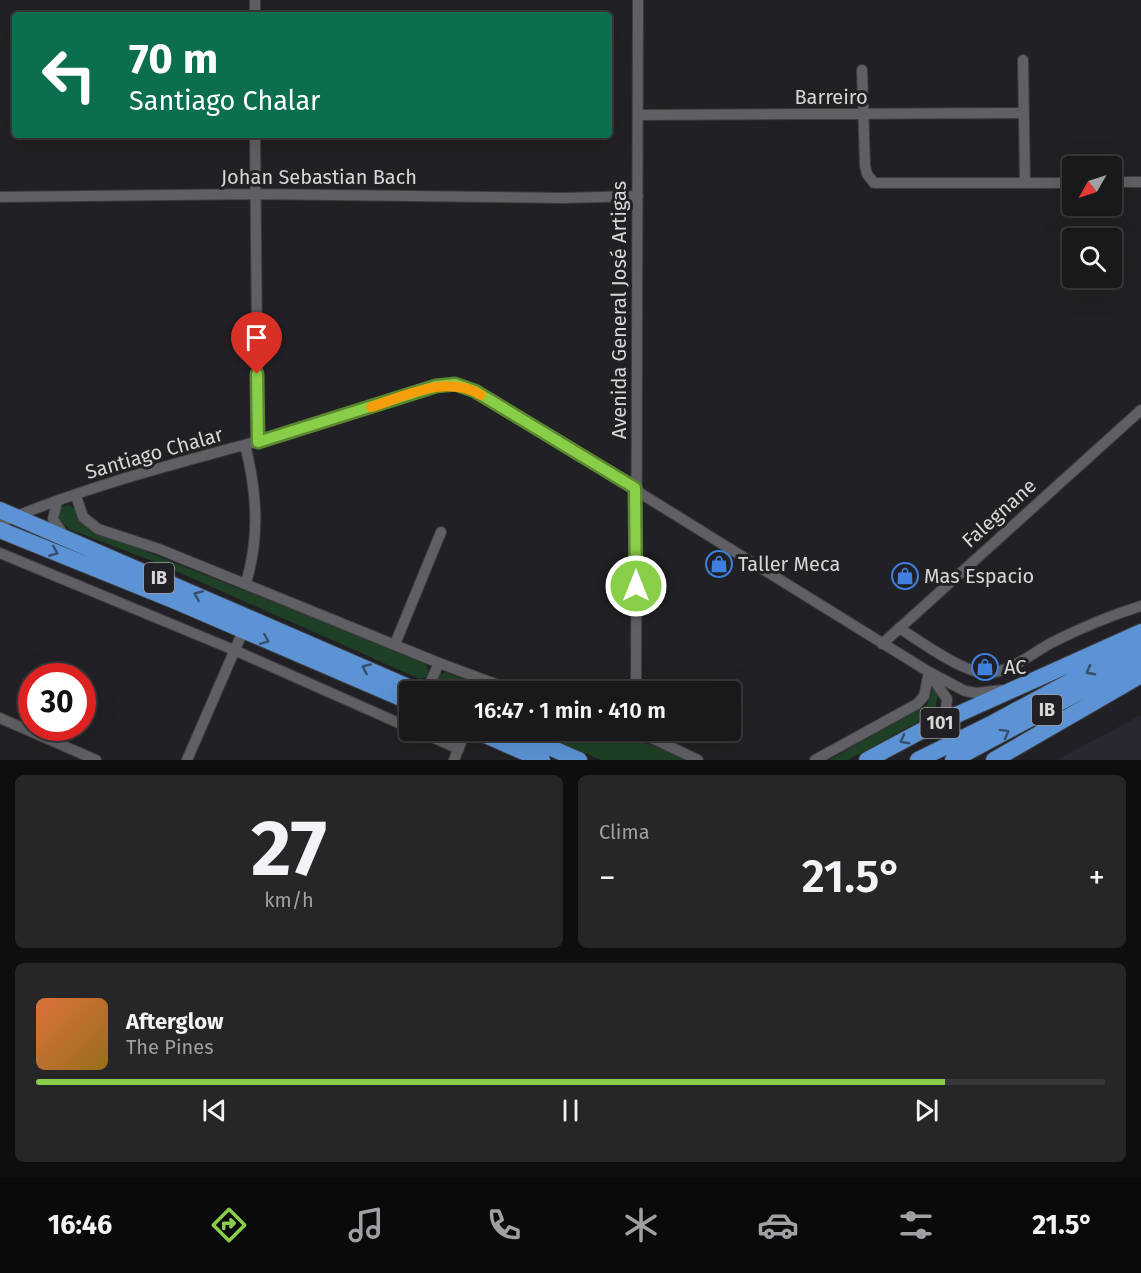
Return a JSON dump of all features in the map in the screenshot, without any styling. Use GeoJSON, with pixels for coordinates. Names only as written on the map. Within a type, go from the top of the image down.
{"type":"FeatureCollection","features":[{"type":"Feature","properties":{"kind":"highway","name":"IB"},"geometry":{"type":"LineString","coordinates":[[5,516],[66,538],[399,683]]}},
{"type":"Feature","properties":{"kind":"highway","name":"IB"},"geometry":{"type":"LineString","coordinates":[[0,530],[399,697]]}},
{"type":"Feature","properties":{"kind":"highway","name":"101"},"geometry":{"type":"LineString","coordinates":[[867,760],[945,720],[1141,632]]}},
{"type":"Feature","properties":{"kind":"highway","name":"IB"},"geometry":{"type":"LineString","coordinates":[[918,760],[990,725],[1141,643]]}},
{"type":"Feature","properties":{"kind":"highway","name":"IB"},"geometry":{"type":"LineString","coordinates":[[953,760],[1141,659]]}},
{"type":"Feature","properties":{"kind":"highway"},"geometry":{"type":"LineString","coordinates":[[994,760],[1141,675]]}},
{"type":"Feature","properties":{"kind":"highway"},"geometry":{"type":"LineString","coordinates":[[481,741],[520,760]]}},
{"type":"Feature","properties":{"kind":"highway"},"geometry":{"type":"LineString","coordinates":[[499,741],[542,760]]}},
{"type":"Feature","properties":{"kind":"highway"},"geometry":{"type":"LineString","coordinates":[[535,741],[579,760]]}},
{"type":"Feature","properties":{"kind":"street","name":"Avenida General José Artigas"},"geometry":{"type":"LineString","coordinates":[[636,681],[638,0]]}},
{"type":"Feature","properties":{"kind":"street"},"geometry":{"type":"LineString","coordinates":[[1023,60],[1025,183]]}},
{"type":"Feature","properties":{"kind":"street"},"geometry":{"type":"LineString","coordinates":[[862,70],[862,115],[867,174],[874,183],[1062,183]]}},
{"type":"Feature","properties":{"kind":"street","name":"Barreiro"},"geometry":{"type":"LineString","coordinates":[[638,115],[1024,113]]}},
{"type":"Feature","properties":{"kind":"street"},"geometry":{"type":"LineString","coordinates":[[255,138],[258,442]]}},
{"type":"Feature","properties":{"kind":"street"},"geometry":{"type":"LineString","coordinates":[[1122,182],[1141,182]]}},
{"type":"Feature","properties":{"kind":"street","name":"Johan Sebastian Bach"},"geometry":{"type":"LineString","coordinates":[[0,197],[255,194],[564,198],[638,196]]}},
{"type":"Feature","properties":{"kind":"street","name":"Santiago Chalar"},"geometry":{"type":"LineString","coordinates":[[5,516],[245,446],[436,386],[455,384],[475,391],[635,488],[928,672],[976,693],[1014,689]]}},
{"type":"Feature","properties":{"kind":"street","name":"Falegnane"},"geometry":{"type":"LineString","coordinates":[[882,644],[1141,410]]}},
{"type":"Feature","properties":{"kind":"street"},"geometry":{"type":"LineString","coordinates":[[245,446],[253,477],[256,523],[246,583]]}},
{"type":"Feature","properties":{"kind":"street"},"geometry":{"type":"LineString","coordinates":[[76,496],[83,517],[98,529],[159,549],[487,681]]}},
{"type":"Feature","properties":{"kind":"street"},"geometry":{"type":"LineString","coordinates":[[57,502],[53,519],[66,538]]}},
{"type":"Feature","properties":{"kind":"street"},"geometry":{"type":"LineString","coordinates":[[395,644],[441,532]]}},
{"type":"Feature","properties":{"kind":"street"},"geometry":{"type":"LineString","coordinates":[[0,553],[234,650],[399,723]]}},
{"type":"Feature","properties":{"kind":"street"},"geometry":{"type":"LineString","coordinates":[[899,628],[967,668],[983,673],[996,672],[1082,628],[1141,606]]}},
{"type":"Feature","properties":{"kind":"street"},"geometry":{"type":"LineString","coordinates":[[187,760],[243,631]]}},
{"type":"Feature","properties":{"kind":"street"},"geometry":{"type":"LineString","coordinates":[[431,681],[439,663]]}},
{"type":"Feature","properties":{"kind":"street"},"geometry":{"type":"LineString","coordinates":[[815,760],[918,704],[924,696],[928,672]]}},
{"type":"Feature","properties":{"kind":"street","name":"Santiago Chalar"},"geometry":{"type":"LineString","coordinates":[[928,672],[947,699],[945,720]]}},
{"type":"Feature","properties":{"kind":"street"},"geometry":{"type":"LineString","coordinates":[[0,718],[96,760]]}},
{"type":"Feature","properties":{"kind":"street"},"geometry":{"type":"LineString","coordinates":[[434,741],[456,755],[462,741]]}},
{"type":"Feature","properties":{"kind":"street"},"geometry":{"type":"LineString","coordinates":[[657,741],[698,760]]}},
{"type":"Feature","properties":{"kind":"shaded area"},"geometry":{"type":"Polygon","coordinates":[[[1141,715],[1141,760],[1057,760],[1141,715]]]}},
{"type":"Feature","properties":{"kind":"green space"},"geometry":{"type":"Polygon","coordinates":[[[70,505],[102,534],[426,663],[429,672],[426,677],[420,679],[160,564],[69,529],[61,520],[59,507],[70,505]]]}},
{"type":"Feature","properties":{"kind":"green space"},"geometry":{"type":"Polygon","coordinates":[[[445,672],[470,681],[437,681],[438,676],[445,672]]]}},
{"type":"Feature","properties":{"kind":"green space"},"geometry":{"type":"Polygon","coordinates":[[[933,687],[938,696],[934,713],[848,760],[829,760],[927,705],[933,687]]]}},
{"type":"Feature","properties":{"kind":"green space"},"geometry":{"type":"Polygon","coordinates":[[[557,741],[640,741],[690,760],[601,760],[557,741]]]}},
{"type":"Feature","properties":{"kind":"slow traffic"},"geometry":{"type":"LineString","coordinates":[[371,407],[436,386],[455,384],[481,395]]}},
{"type":"Feature","properties":{"kind":"place","name":"Taller Meca"},"geometry":{"type":"Point","coordinates":[719,564]}},
{"type":"Feature","properties":{"kind":"place","name":"Mas Espacio"},"geometry":{"type":"Point","coordinates":[905,576]}},
{"type":"Feature","properties":{"kind":"place","name":"AC"},"geometry":{"type":"Point","coordinates":[985,667]}},
{"type":"Feature","properties":{"kind":"route"},"geometry":{"type":"LineString","coordinates":[[257,374],[258,442],[436,386],[455,384],[475,391],[635,488],[636,586]]}}]}
